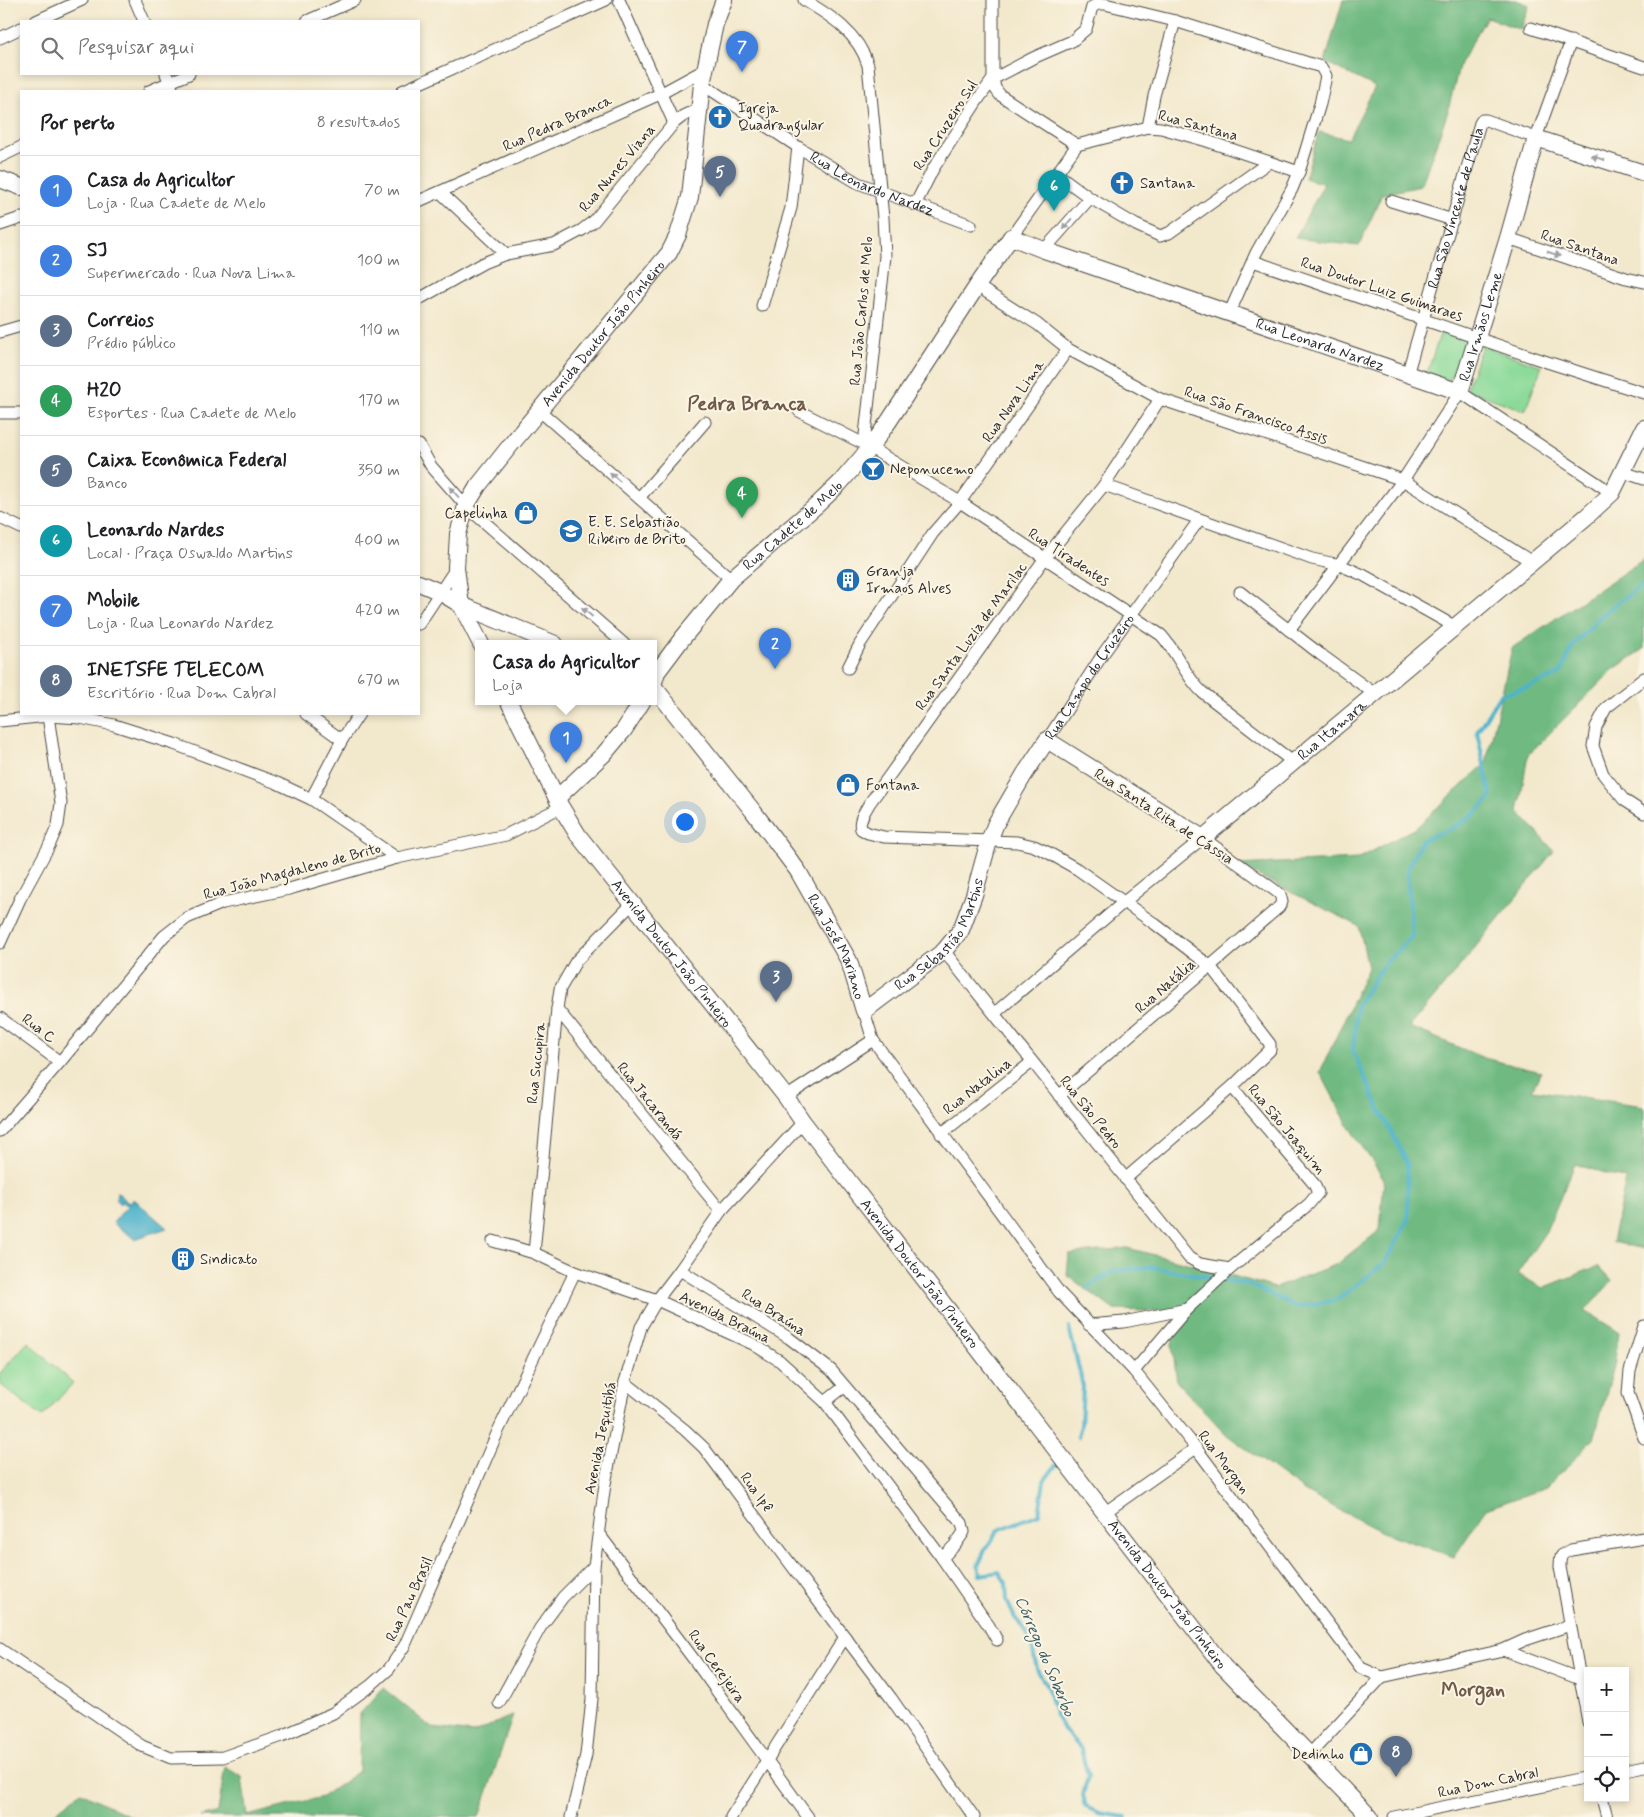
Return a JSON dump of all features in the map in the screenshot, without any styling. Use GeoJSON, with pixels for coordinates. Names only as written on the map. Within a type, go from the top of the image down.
{"type":"FeatureCollection","features":[{"type":"Feature","properties":{"kind":"street"},"geometry":{"type":"LineString","coordinates":[[38,20],[82,0]]}},
{"type":"Feature","properties":{"kind":"street"},"geometry":{"type":"LineString","coordinates":[[135,0],[144,20]]}},
{"type":"Feature","properties":{"kind":"street"},"geometry":{"type":"LineString","coordinates":[[309,20],[355,0]]}},
{"type":"Feature","properties":{"kind":"street"},"geometry":{"type":"LineString","coordinates":[[404,90],[606,0]]}},
{"type":"Feature","properties":{"kind":"street"},"geometry":{"type":"LineString","coordinates":[[619,0],[674,123]]}},
{"type":"Feature","properties":{"kind":"street","name":"Avenida Doutor João Pinheiro"},"geometry":{"type":"LineString","coordinates":[[479,640],[462,605],[456,568],[458,534],[466,506],[478,486],[669,253],[678,235],[690,197],[698,109],[715,24],[724,0]]}},
{"type":"Feature","properties":{"kind":"street","name":"Rua João Carlos de Melo"},"geometry":{"type":"LineString","coordinates":[[804,0],[829,14],[840,23],[861,46],[868,65],[885,256],[867,446]]}},
{"type":"Feature","properties":{"kind":"street","name":"Rua Cruzeiro Sul"},"geometry":{"type":"LineString","coordinates":[[915,205],[933,169],[977,101],[993,80],[994,0]]}},
{"type":"Feature","properties":{"kind":"street"},"geometry":{"type":"LineString","coordinates":[[1011,238],[1077,145],[1000,95],[995,88],[993,80],[1033,58],[1072,41],[1086,29],[1092,7],[1098,4],[1105,4],[1175,21],[1321,67],[1326,76],[1320,104],[1299,172],[1292,189],[1260,245],[1229,314]]}},
{"type":"Feature","properties":{"kind":"street"},"geometry":{"type":"LineString","coordinates":[[1148,127],[1154,96],[1175,21]]}},
{"type":"Feature","properties":{"kind":"street"},"geometry":{"type":"LineString","coordinates":[[0,38],[20,28]]}},
{"type":"Feature","properties":{"kind":"street"},"geometry":{"type":"LineString","coordinates":[[1531,28],[1644,67]]}},
{"type":"Feature","properties":{"kind":"street","name":"Rua Irmãos Leme"},"geometry":{"type":"LineString","coordinates":[[1289,630],[1403,480],[1460,392],[1508,238],[1536,138],[1570,41]]}},
{"type":"Feature","properties":{"kind":"street"},"geometry":{"type":"LineString","coordinates":[[151,90],[186,75]]}},
{"type":"Feature","properties":{"kind":"street","name":"Rua Pedra Branca"},"geometry":{"type":"LineString","coordinates":[[420,201],[704,76]]}},
{"type":"Feature","properties":{"kind":"street","name":"Rua Leonardo Nardez"},"geometry":{"type":"LineString","coordinates":[[704,76],[798,147],[858,183],[971,226]]}},
{"type":"Feature","properties":{"kind":"street","name":"Rua Nunes Viana"},"geometry":{"type":"LineString","coordinates":[[420,298],[483,263],[506,254],[554,246],[582,230],[594,221],[674,123],[683,116],[698,109]]}},
{"type":"Feature","properties":{"kind":"street","name":"Rua São Vincente de Paula"},"geometry":{"type":"LineString","coordinates":[[1407,375],[1482,120],[1644,173]]}},
{"type":"Feature","properties":{"kind":"street","name":"Rua Santana"},"geometry":{"type":"LineString","coordinates":[[1077,145],[1148,127],[1161,128],[1207,141],[1299,172]]}},
{"type":"Feature","properties":{"kind":"street"},"geometry":{"type":"LineString","coordinates":[[0,157],[20,147]]}},
{"type":"Feature","properties":{"kind":"street"},"geometry":{"type":"LineString","coordinates":[[762,306],[791,208],[798,147]]}},
{"type":"Feature","properties":{"kind":"street"},"geometry":{"type":"LineString","coordinates":[[1056,173],[1090,198],[1136,225],[1163,236],[1170,233],[1270,162]]}},
{"type":"Feature","properties":{"kind":"street"},"geometry":{"type":"LineString","coordinates":[[0,179],[20,187]]}},
{"type":"Feature","properties":{"kind":"street"},"geometry":{"type":"LineString","coordinates":[[440,192],[506,254]]}},
{"type":"Feature","properties":{"kind":"street"},"geometry":{"type":"LineString","coordinates":[[1044,250],[1090,198]]}},
{"type":"Feature","properties":{"kind":"street"},"geometry":{"type":"LineString","coordinates":[[1392,201],[1453,220]]}},
{"type":"Feature","properties":{"kind":"street"},"geometry":{"type":"LineString","coordinates":[[0,225],[20,218]]}},
{"type":"Feature","properties":{"kind":"street","name":"Rua Leonardo Nardez"},"geometry":{"type":"LineString","coordinates":[[1011,238],[1460,392],[1612,492]]}},
{"type":"Feature","properties":{"kind":"street","name":"Rua Cadete de Melo"},"geometry":{"type":"LineString","coordinates":[[657,674],[687,632],[731,578],[818,505],[840,482],[889,421],[977,286],[1011,238]]}},
{"type":"Feature","properties":{"kind":"street","name":"Rua Santana"},"geometry":{"type":"LineString","coordinates":[[1508,238],[1626,278],[1644,282]]}},
{"type":"Feature","properties":{"kind":"street","name":"Rua Doutor Luiz Guimaraes"},"geometry":{"type":"LineString","coordinates":[[1253,260],[1544,361],[1644,393]]}},
{"type":"Feature","properties":{"kind":"street","name":"Rua São Francisco Assis"},"geometry":{"type":"LineString","coordinates":[[977,286],[1037,324],[1068,349],[1160,399],[1403,480],[1532,562]]}},
{"type":"Feature","properties":{"kind":"street"},"geometry":{"type":"LineString","coordinates":[[0,332],[20,326]]}},
{"type":"Feature","properties":{"kind":"street","name":"Rua Nova Lima"},"geometry":{"type":"LineString","coordinates":[[848,668],[860,644],[933,533],[960,502],[1068,349]]}},
{"type":"Feature","properties":{"kind":"street","name":"Rua Santa Luzia de Marilac"},"geometry":{"type":"LineString","coordinates":[[989,841],[884,837],[861,829],[860,819],[1046,558],[1104,485],[1160,399]]}},
{"type":"Feature","properties":{"kind":"street","name":"Rua Tiradentes"},"geometry":{"type":"LineString","coordinates":[[799,411],[867,446],[960,502],[1161,635],[1168,642],[1193,684],[1293,762]]}},
{"type":"Feature","properties":{"kind":"street"},"geometry":{"type":"LineString","coordinates":[[540,412],[731,578]]}},
{"type":"Feature","properties":{"kind":"street"},"geometry":{"type":"LineString","coordinates":[[0,413],[20,414]]}},
{"type":"Feature","properties":{"kind":"street"},"geometry":{"type":"LineString","coordinates":[[639,498],[705,422]]}},
{"type":"Feature","properties":{"kind":"street","name":"Rua Itamara"},"geometry":{"type":"LineString","coordinates":[[995,1013],[1124,902],[1586,517],[1612,492],[1624,472],[1644,428]]}},
{"type":"Feature","properties":{"kind":"street"},"geometry":{"type":"LineString","coordinates":[[420,447],[431,466],[466,506],[619,640]]}},
{"type":"Feature","properties":{"kind":"street"},"geometry":{"type":"LineString","coordinates":[[1624,472],[1644,480]]}},
{"type":"Feature","properties":{"kind":"street"},"geometry":{"type":"LineString","coordinates":[[1104,485],[1312,559],[1340,565],[1363,575],[1454,626]]}},
{"type":"Feature","properties":{"kind":"street"},"geometry":{"type":"LineString","coordinates":[[0,518],[20,528]]}},
{"type":"Feature","properties":{"kind":"street","name":"Rua Campo do Cruzeiro"},"geometry":{"type":"LineString","coordinates":[[989,841],[996,824],[1024,775],[1103,654],[1200,520]]}},
{"type":"Feature","properties":{"kind":"street"},"geometry":{"type":"LineString","coordinates":[[420,622],[456,568]]}},
{"type":"Feature","properties":{"kind":"street"},"geometry":{"type":"LineString","coordinates":[[420,583],[440,592],[462,605],[545,640]]}},
{"type":"Feature","properties":{"kind":"street"},"geometry":{"type":"LineString","coordinates":[[1240,592],[1375,694]]}},
{"type":"Feature","properties":{"kind":"street"},"geometry":{"type":"LineString","coordinates":[[1644,678],[1606,708],[1596,727],[1593,746],[1602,774],[1624,800],[1644,813]]}},
{"type":"Feature","properties":{"kind":"street","name":"Rua José Mariano"},"geometry":{"type":"LineString","coordinates":[[657,682],[798,871],[849,961],[873,1040],[1038,1265]]}},
{"type":"Feature","properties":{"kind":"street","name":"Avenida Doutor João Pinheiro"},"geometry":{"type":"LineString","coordinates":[[510,705],[559,802],[578,835],[786,1097],[803,1122],[1038,1423],[1104,1513],[1223,1666],[1370,1817]]}},
{"type":"Feature","properties":{"kind":"street"},"geometry":{"type":"LineString","coordinates":[[559,802],[604,754],[624,730],[640,705]]}},
{"type":"Feature","properties":{"kind":"street"},"geometry":{"type":"LineString","coordinates":[[307,715],[342,740]]}},
{"type":"Feature","properties":{"kind":"street"},"geometry":{"type":"LineString","coordinates":[[312,799],[342,740],[358,715]]}},
{"type":"Feature","properties":{"kind":"street"},"geometry":{"type":"LineString","coordinates":[[0,943],[58,825],[61,803],[48,716]]}},
{"type":"Feature","properties":{"kind":"street"},"geometry":{"type":"LineString","coordinates":[[0,721],[48,716],[80,718],[114,725],[166,741],[277,783],[312,799],[362,836],[397,858]]}},
{"type":"Feature","properties":{"kind":"street","name":"Rua Santa Rita de Cássia"},"geometry":{"type":"LineString","coordinates":[[1047,740],[1202,838],[1280,894]]}},
{"type":"Feature","properties":{"kind":"street","name":"Rua João Magdaleno de Brito"},"geometry":{"type":"LineString","coordinates":[[0,1131],[60,1062],[164,936],[187,918],[223,903],[289,889],[397,858],[506,835],[559,802]]}},
{"type":"Feature","properties":{"kind":"street"},"geometry":{"type":"LineString","coordinates":[[989,841],[1018,842],[1047,852],[1077,868],[1210,966],[1270,1044],[1270,1050],[1232,1087],[1126,1179]]}},
{"type":"Feature","properties":{"kind":"street","name":"Rua Sebastião Martins"},"geometry":{"type":"LineString","coordinates":[[864,1012],[944,951],[958,934],[965,922],[989,841]]}},
{"type":"Feature","properties":{"kind":"street","name":"Rua Natália"},"geometry":{"type":"LineString","coordinates":[[1060,1096],[1278,907],[1282,902],[1280,894]]}},
{"type":"Feature","properties":{"kind":"street","name":"Rua Sucupira"},"geometry":{"type":"LineString","coordinates":[[534,1253],[560,989],[576,961],[633,903]]}},
{"type":"Feature","properties":{"kind":"street","name":"Rua São Pedro"},"geometry":{"type":"LineString","coordinates":[[944,951],[1189,1258],[1200,1264],[1230,1270]]}},
{"type":"Feature","properties":{"kind":"street","name":"Rua Jacarandá"},"geometry":{"type":"LineString","coordinates":[[557,1008],[721,1211]]}},
{"type":"Feature","properties":{"kind":"street","name":"Rua C"},"geometry":{"type":"LineString","coordinates":[[0,1018],[60,1062]]}},
{"type":"Feature","properties":{"kind":"street"},"geometry":{"type":"LineString","coordinates":[[786,1097],[873,1040]]}},
{"type":"Feature","properties":{"kind":"street","name":"Rua Natalina"},"geometry":{"type":"LineString","coordinates":[[941,1134],[1032,1062]]}},
{"type":"Feature","properties":{"kind":"street","name":"Rua São Joaquim"},"geometry":{"type":"LineString","coordinates":[[1230,1270],[1309,1204],[1318,1193],[1314,1184],[1299,1164],[1232,1087]]}},
{"type":"Feature","properties":{"kind":"street","name":"Avenida Jequitibá"},"geometry":{"type":"LineString","coordinates":[[571,1817],[586,1755],[592,1698],[594,1566],[605,1484],[625,1382],[641,1327],[657,1300],[721,1211],[803,1122]]}},
{"type":"Feature","properties":{"kind":"street","name":"Avenida Braúna"},"geometry":{"type":"LineString","coordinates":[[493,1240],[534,1253],[575,1272],[657,1300],[753,1344],[780,1361],[825,1402],[942,1558],[997,1640]]}},
{"type":"Feature","properties":{"kind":"street","name":"Rua Morgan"},"geometry":{"type":"LineString","coordinates":[[1038,1265],[1059,1292],[1134,1371],[1196,1448],[1361,1668],[1382,1677]]}},
{"type":"Feature","properties":{"kind":"street","name":"Rua Braúna"},"geometry":{"type":"LineString","coordinates":[[680,1270],[789,1338],[831,1370],[962,1523],[964,1532],[942,1558]]}},
{"type":"Feature","properties":{"kind":"street"},"geometry":{"type":"LineString","coordinates":[[1134,1371],[1188,1309],[1230,1270]]}},
{"type":"Feature","properties":{"kind":"street","name":"Rua Pau Brasil"},"geometry":{"type":"LineString","coordinates":[[0,1648],[142,1746],[171,1758],[223,1757],[282,1736],[333,1713],[370,1686],[389,1669],[405,1646],[499,1429],[575,1272]]}},
{"type":"Feature","properties":{"kind":"street"},"geometry":{"type":"LineString","coordinates":[[1090,1325],[1124,1322],[1188,1309]]}},
{"type":"Feature","properties":{"kind":"street"},"geometry":{"type":"LineString","coordinates":[[1644,1326],[1630,1371],[1628,1393],[1644,1438]]}},
{"type":"Feature","properties":{"kind":"street","name":"Rua Ipê"},"geometry":{"type":"LineString","coordinates":[[625,1382],[704,1448],[890,1698],[974,1817]]}},
{"type":"Feature","properties":{"kind":"street"},"geometry":{"type":"LineString","coordinates":[[825,1402],[844,1387]]}},
{"type":"Feature","properties":{"kind":"street"},"geometry":{"type":"LineString","coordinates":[[1104,1513],[1196,1448]]}},
{"type":"Feature","properties":{"kind":"street","name":"Rua Cerejeira"},"geometry":{"type":"LineString","coordinates":[[599,1534],[808,1817]]}},
{"type":"Feature","properties":{"kind":"street"},"geometry":{"type":"LineString","coordinates":[[1586,1712],[1560,1567],[1560,1556],[1564,1552],[1644,1538]]}},
{"type":"Feature","properties":{"kind":"street"},"geometry":{"type":"LineString","coordinates":[[499,1703],[540,1628],[562,1597],[594,1566]]}},
{"type":"Feature","properties":{"kind":"street"},"geometry":{"type":"LineString","coordinates":[[1309,1755],[1382,1677],[1503,1650],[1570,1624]]}},
{"type":"Feature","properties":{"kind":"street"},"geometry":{"type":"LineString","coordinates":[[731,1817],[845,1637]]}},
{"type":"Feature","properties":{"kind":"street"},"geometry":{"type":"LineString","coordinates":[[1503,1650],[1580,1679]]}},
{"type":"Feature","properties":{"kind":"street"},"geometry":{"type":"LineString","coordinates":[[1629,1769],[1644,1766]]}},
{"type":"Feature","properties":{"kind":"street","name":"Rua Dom Cabral"},"geometry":{"type":"LineString","coordinates":[[1394,1817],[1584,1778]]}},
{"type":"Feature","properties":{"kind":"street"},"geometry":{"type":"LineString","coordinates":[[1603,1802],[1608,1817]]}},
{"type":"Feature","properties":{"kind":"green space"},"geometry":{"type":"Polygon","coordinates":[[[1343,0],[1516,0],[1529,5],[1521,30],[1487,17],[1460,63],[1447,114],[1421,186],[1382,194],[1359,246],[1295,238],[1324,184],[1305,178],[1319,132],[1348,139],[1375,87],[1325,62],[1343,0]]]}},
{"type":"Feature","properties":{"kind":"green space"},"geometry":{"type":"Polygon","coordinates":[[[1443,326],[1468,338],[1449,382],[1427,373],[1443,326]]]}},
{"type":"Feature","properties":{"kind":"green space"},"geometry":{"type":"Polygon","coordinates":[[[1482,346],[1542,366],[1525,411],[1466,389],[1482,346]]]}},
{"type":"Feature","properties":{"kind":"green space"},"geometry":{"type":"Polygon","coordinates":[[[1644,559],[1644,649],[1614,669],[1528,755],[1518,811],[1554,851],[1410,1027],[1484,1058],[1541,1072],[1532,1090],[1644,1106],[1644,1249],[1612,1242],[1626,1179],[1575,1164],[1546,1231],[1517,1274],[1543,1288],[1598,1266],[1612,1281],[1585,1311],[1619,1332],[1614,1366],[1594,1439],[1547,1487],[1486,1509],[1454,1557],[1382,1532],[1307,1493],[1227,1435],[1177,1382],[1172,1344],[1183,1312],[1114,1310],[1067,1275],[1069,1254],[1127,1248],[1275,1288],[1337,1264],[1380,1230],[1384,1179],[1349,1127],[1320,1072],[1368,968],[1359,926],[1237,865],[1358,859],[1417,827],[1486,763],[1512,648],[1644,559]]]}},
{"type":"Feature","properties":{"kind":"green space"},"geometry":{"type":"Polygon","coordinates":[[[28,1342],[73,1383],[42,1417],[0,1384],[0,1373],[28,1342]]]}},
{"type":"Feature","properties":{"kind":"green space"},"geometry":{"type":"Polygon","coordinates":[[[383,1688],[432,1728],[474,1733],[513,1715],[479,1817],[200,1817],[218,1812],[225,1767],[242,1777],[247,1816],[322,1797],[359,1771],[360,1714],[383,1688]]]}},
{"type":"Feature","properties":{"kind":"green space"},"geometry":{"type":"Polygon","coordinates":[[[81,1792],[132,1817],[50,1817],[81,1792]]]}},
{"type":"Feature","properties":{"kind":"water"},"geometry":{"type":"Polygon","coordinates":[[[117,1192],[129,1203],[134,1199],[167,1228],[135,1239],[113,1223],[127,1206],[122,1202],[120,1204],[116,1199],[117,1192]]]}},
{"type":"Feature","properties":{"kind":"waterway","name":"Córrego do Soberbo"},"geometry":{"type":"LineString","coordinates":[[1088,1287],[1114,1271],[1151,1267],[1248,1284],[1297,1307],[1337,1300],[1385,1263],[1408,1219],[1407,1163],[1372,1094],[1353,1051],[1357,1005],[1385,963],[1412,936],[1407,870],[1422,840],[1451,829],[1476,813],[1491,797],[1477,732],[1500,695],[1528,687],[1560,674],[1574,644],[1605,612],[1644,584]]}},
{"type":"Feature","properties":{"kind":"waterway","name":"Córrego do Soberbo"},"geometry":{"type":"LineString","coordinates":[[1069,1327],[1083,1386],[1081,1426],[1078,1437]]}},
{"type":"Feature","properties":{"kind":"waterway","name":"Córrego do Soberbo"},"geometry":{"type":"LineString","coordinates":[[1056,1465],[1044,1481],[1039,1514],[998,1530],[985,1550],[978,1566],[980,1575],[999,1572],[1006,1583],[1007,1601],[1015,1618],[1024,1628],[1032,1647],[1037,1669],[1047,1687],[1055,1713],[1065,1731],[1081,1749],[1088,1776],[1083,1795],[1086,1807],[1099,1813],[1126,1817]]}},
{"type":"Feature","properties":{"kind":"place","name":"Mobile"},"geometry":{"type":"Point","coordinates":[742,72]}},
{"type":"Feature","properties":{"kind":"place","name":"Igreja Quadrangular"},"geometry":{"type":"Point","coordinates":[720,117]}},
{"type":"Feature","properties":{"kind":"place","name":"Santana"},"geometry":{"type":"Point","coordinates":[1122,183]}},
{"type":"Feature","properties":{"kind":"place","name":"Caixa Econômica Federal"},"geometry":{"type":"Point","coordinates":[720,197]}},
{"type":"Feature","properties":{"kind":"place","name":"Leonardo Nardes"},"geometry":{"type":"Point","coordinates":[1054,211]}},
{"type":"Feature","properties":{"kind":"place","name":"Neponucemo"},"geometry":{"type":"Point","coordinates":[873,469]}},
{"type":"Feature","properties":{"kind":"place","name":"Capelinha"},"geometry":{"type":"Point","coordinates":[526,513]}},
{"type":"Feature","properties":{"kind":"place","name":"H2O"},"geometry":{"type":"Point","coordinates":[742,518]}},
{"type":"Feature","properties":{"kind":"place","name":"E. E. Sebastião Ribeiro de Brito"},"geometry":{"type":"Point","coordinates":[571,531]}},
{"type":"Feature","properties":{"kind":"place","name":"Granja Irmaos Alves"},"geometry":{"type":"Point","coordinates":[848,580]}},
{"type":"Feature","properties":{"kind":"place","name":"SJ"},"geometry":{"type":"Point","coordinates":[775,669]}},
{"type":"Feature","properties":{"kind":"place","name":"Casa do Agricultor"},"geometry":{"type":"Point","coordinates":[566,763]}},
{"type":"Feature","properties":{"kind":"place","name":"Fontana"},"geometry":{"type":"Point","coordinates":[848,785]}},
{"type":"Feature","properties":{"kind":"place","name":"Correios"},"geometry":{"type":"Point","coordinates":[776,1002]}},
{"type":"Feature","properties":{"kind":"place","name":"Sindicato"},"geometry":{"type":"Point","coordinates":[183,1259]}},
{"type":"Feature","properties":{"kind":"place","name":"Dedinho"},"geometry":{"type":"Point","coordinates":[1361,1754]}},
{"type":"Feature","properties":{"kind":"place","name":"INETSFE TELECOM"},"geometry":{"type":"Point","coordinates":[1396,1777]}},
{"type":"Feature","properties":{"kind":"district","name":"Pedra Branca"},"geometry":{"type":"Point","coordinates":[747,403]}},
{"type":"Feature","properties":{"kind":"district","name":"Morgan"},"geometry":{"type":"Point","coordinates":[1473,1689]}}]}
